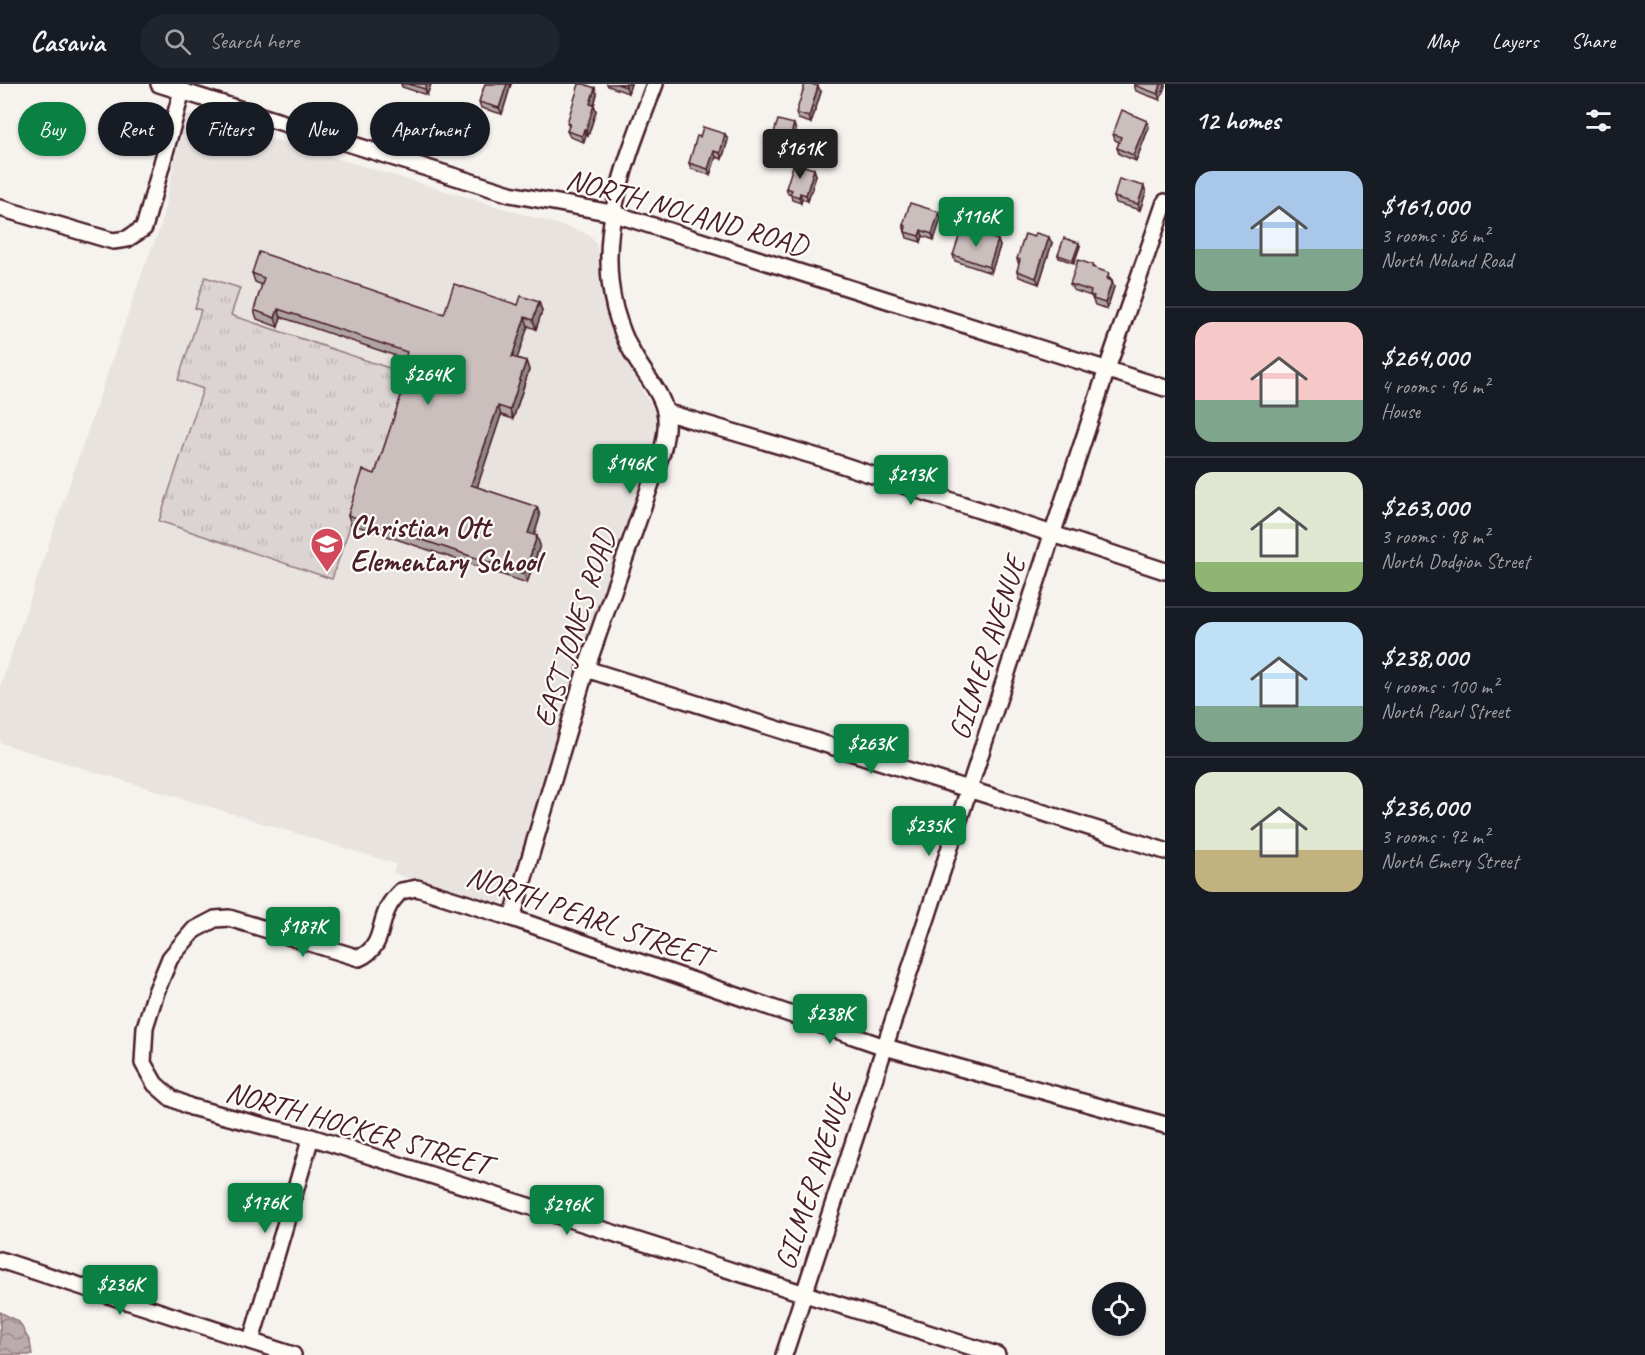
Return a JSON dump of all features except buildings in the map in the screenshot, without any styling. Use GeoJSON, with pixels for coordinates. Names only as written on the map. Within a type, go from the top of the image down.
{"type":"FeatureCollection","features":[{"type":"Feature","properties":{"kind":"street","name":"NORTH NOLAND ROAD"},"geometry":{"type":"LineString","coordinates":[[159,84],[510,194],[612,213],[1165,388]]}},
{"type":"Feature","properties":{"kind":"street","name":"EAST JONES ROAD"},"geometry":{"type":"LineString","coordinates":[[512,918],[586,669],[662,452],[667,428],[665,412],[658,394],[631,351],[615,309],[609,266],[612,213],[620,179],[655,84]]}},
{"type":"Feature","properties":{"kind":"street"},"geometry":{"type":"LineString","coordinates":[[0,208],[113,242],[127,238],[144,228],[182,91]]}},
{"type":"Feature","properties":{"kind":"street","name":"GILMER AVENUE"},"geometry":{"type":"LineString","coordinates":[[784,1355],[1052,535],[1165,202]]}},
{"type":"Feature","properties":{"kind":"street"},"geometry":{"type":"LineString","coordinates":[[665,412],[818,457],[1165,571]]}},
{"type":"Feature","properties":{"kind":"street"},"geometry":{"type":"LineString","coordinates":[[586,669],[1165,851]]}},
{"type":"Feature","properties":{"kind":"street","name":"NORTH PEARL STREET"},"geometry":{"type":"LineString","coordinates":[[155,1084],[143,1063],[145,1027],[170,958],[194,930],[208,921],[230,918],[359,958],[369,953],[377,941],[389,906],[401,891],[417,888],[512,918],[885,1047],[1165,1125]]}},
{"type":"Feature","properties":{"kind":"street","name":"NORTH HOCKER STREET"},"geometry":{"type":"LineString","coordinates":[[155,1084],[171,1098],[191,1107],[311,1137],[998,1355]]}},
{"type":"Feature","properties":{"kind":"street"},"geometry":{"type":"LineString","coordinates":[[251,1341],[311,1137]]}},
{"type":"Feature","properties":{"kind":"street"},"geometry":{"type":"LineString","coordinates":[[0,1260],[293,1355]]}},
{"type":"Feature","properties":{"kind":"shaded area","name":"Christian Ott Elementary School"},"geometry":{"type":"Polygon","coordinates":[[[185,113],[186,156],[274,156],[274,140],[286,143],[286,156],[329,156],[580,231],[589,235],[596,244],[625,360],[656,414],[659,436],[654,460],[508,896],[497,905],[482,904],[393,873],[396,864],[0,743],[0,686],[143,270],[160,228],[185,113]]]}},
{"type":"Feature","properties":{"kind":"green space"},"geometry":{"type":"Polygon","coordinates":[[[205,277],[240,288],[231,315],[389,368],[394,355],[410,361],[401,390],[409,393],[378,483],[366,479],[332,579],[159,521],[203,389],[178,380],[201,310],[195,308],[205,277]]]}},
{"type":"Feature","properties":{"kind":"water"},"geometry":{"type":"Polygon","coordinates":[[[0,1312],[19,1322],[30,1342],[32,1355],[0,1355],[0,1312]]]}},
{"type":"Feature","properties":{"kind":"place","name":"Christian Ott Elementary School"},"geometry":{"type":"Point","coordinates":[327,573]}}]}
